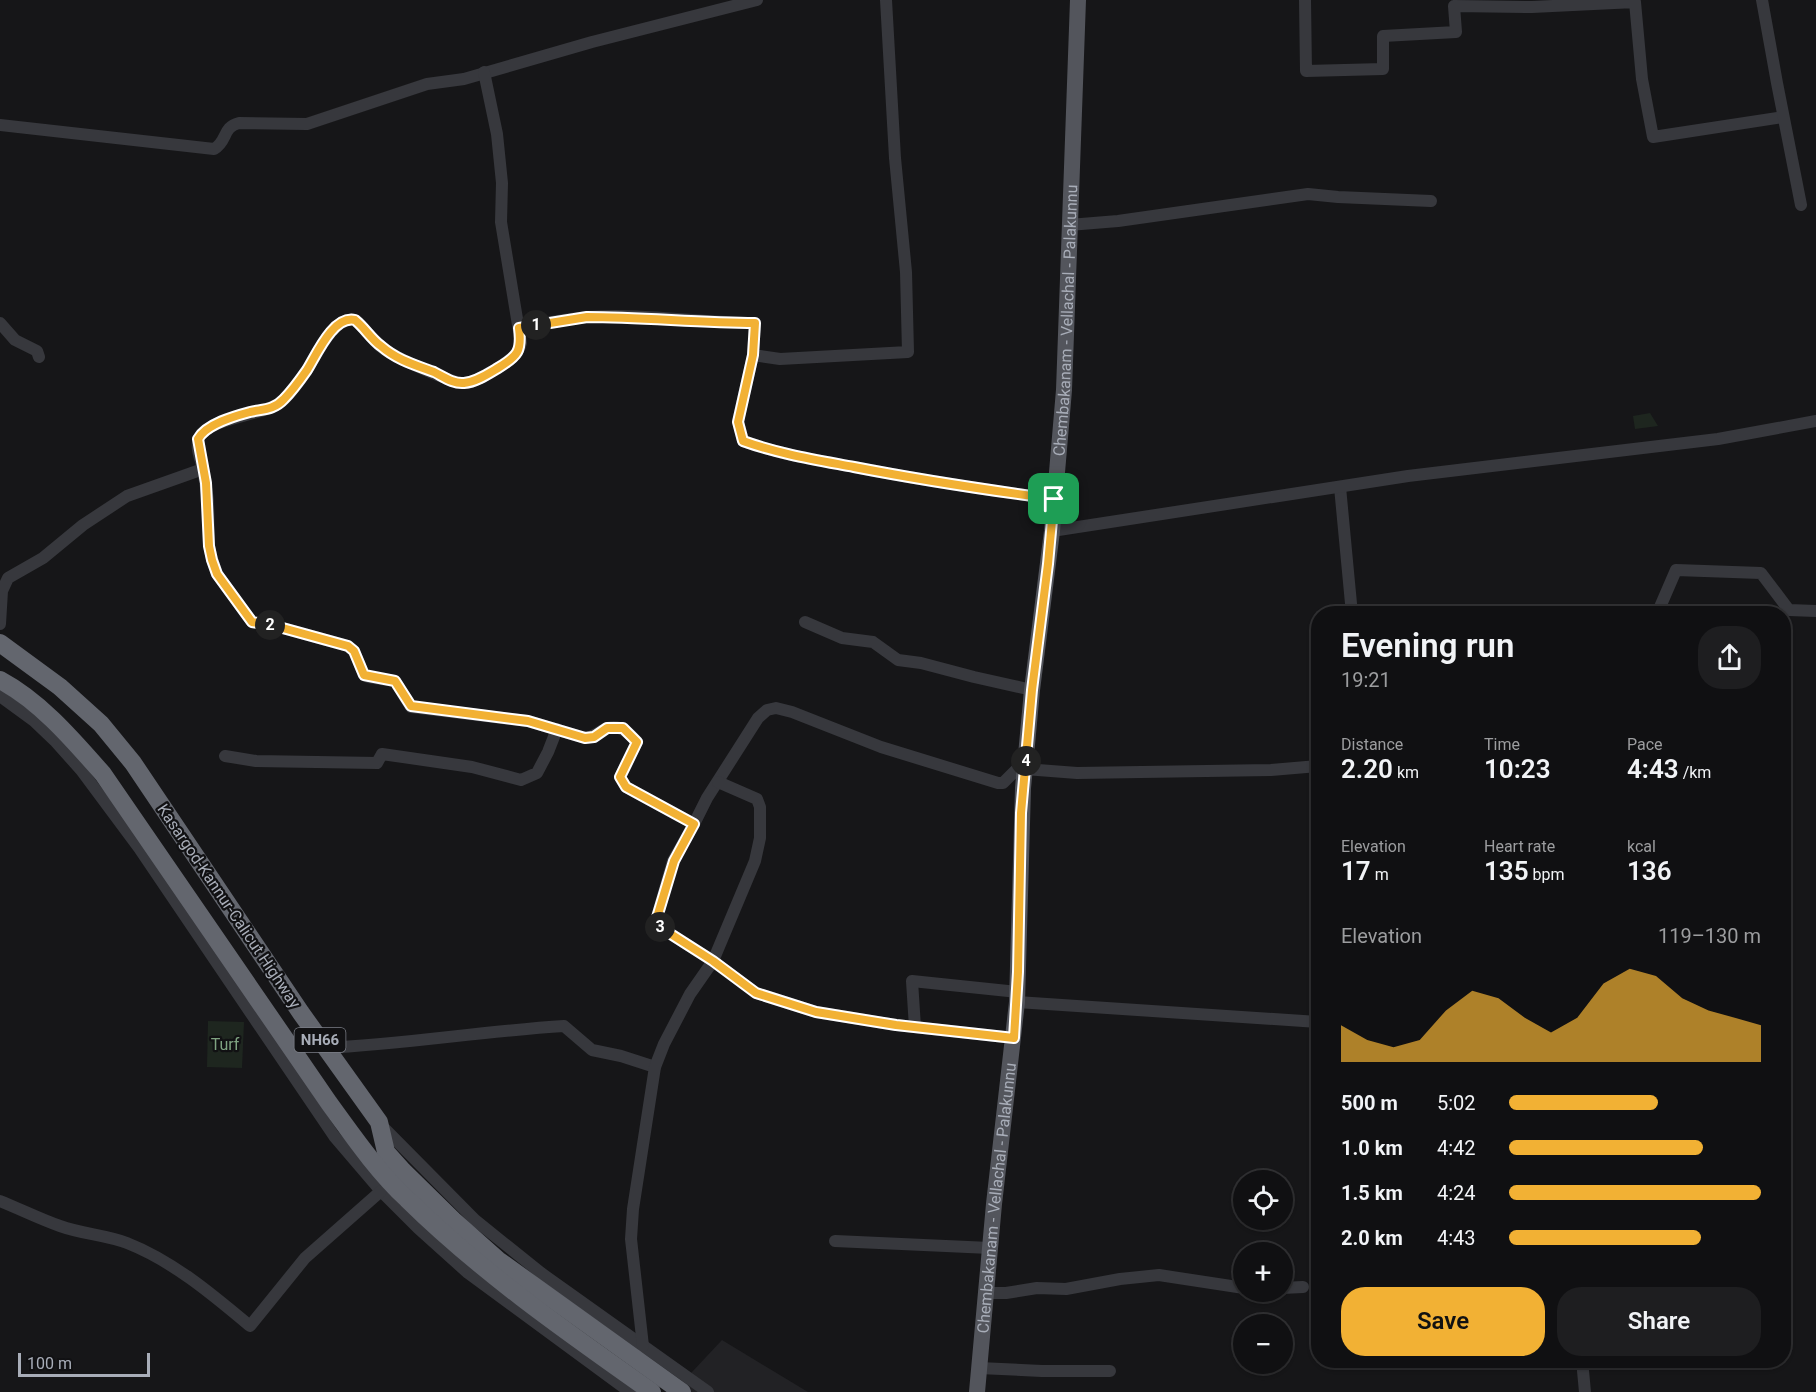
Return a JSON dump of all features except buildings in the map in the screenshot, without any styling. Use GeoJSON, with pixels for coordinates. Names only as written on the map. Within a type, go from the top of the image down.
{"type":"FeatureCollection","features":[{"type":"Feature","properties":{"kind":"highway","name":"Kasargod-Kannur-Calicut Highway"},"geometry":{"type":"LineString","coordinates":[[0,644],[60,687],[101,724],[133,763],[326,1048],[379,1122],[386,1152],[453,1220],[498,1260],[682,1392]]}},
{"type":"Feature","properties":{"kind":"highway","name":"Kasargod-Kannur-Calicut Highway"},"geometry":{"type":"LineString","coordinates":[[0,680],[42,710],[72,738],[104,774],[329,1103],[367,1154],[405,1198],[482,1268],[652,1392]]}},
{"type":"Feature","properties":{"kind":"main road","name":"Chembakanam - Vellachal - Palakunnu"},"geometry":{"type":"LineString","coordinates":[[977,1392],[990,1248],[1014,1038],[1021,813],[1032,690],[1052,531],[1064,390],[1078,0]]}},
{"type":"Feature","properties":{"kind":"street"},"geometry":{"type":"LineString","coordinates":[[0,125],[214,149],[222,144],[231,125],[239,123],[307,124],[427,84],[464,78],[592,42],[757,0]]}},
{"type":"Feature","properties":{"kind":"street"},"geometry":{"type":"LineString","coordinates":[[753,355],[780,359],[908,352],[906,272],[895,158],[886,0]]}},
{"type":"Feature","properties":{"kind":"street"},"geometry":{"type":"LineString","coordinates":[[1305,0],[1306,71],[1383,69],[1383,36],[1456,32],[1454,6],[1532,7],[1635,2],[1642,79],[1653,137],[1784,117]]}},
{"type":"Feature","properties":{"kind":"street"},"geometry":{"type":"LineString","coordinates":[[1762,0],[1801,205]]}},
{"type":"Feature","properties":{"kind":"street"},"geometry":{"type":"LineString","coordinates":[[484,72],[497,134],[502,183],[501,222],[519,328],[521,343],[519,351],[507,363],[483,376],[466,383],[454,382],[397,358],[374,341],[365,328],[355,320],[346,321],[332,331],[318,347],[307,370],[282,402],[268,410],[252,412],[227,420],[201,434],[198,439],[208,500],[209,546],[212,560],[217,574],[252,622],[348,646],[354,651],[364,675],[395,681],[411,706],[528,721],[585,738],[594,737],[607,728],[623,728],[637,742],[620,777],[626,787],[694,824]]}},
{"type":"Feature","properties":{"kind":"street"},"geometry":{"type":"LineString","coordinates":[[1070,225],[1118,221],[1308,194],[1431,201]]}},
{"type":"Feature","properties":{"kind":"street"},"geometry":{"type":"LineString","coordinates":[[519,328],[587,317],[755,323],[753,355],[738,422],[743,441],[769,450],[885,473],[974,489],[1054,499]]}},
{"type":"Feature","properties":{"kind":"street"},"geometry":{"type":"LineString","coordinates":[[0,322],[15,340],[37,351],[39,357]]}},
{"type":"Feature","properties":{"kind":"street"},"geometry":{"type":"LineString","coordinates":[[1052,531],[1420,474],[1719,439],[1816,421]]}},
{"type":"Feature","properties":{"kind":"street"},"geometry":{"type":"LineString","coordinates":[[0,624],[2,591],[8,578],[43,558],[82,525],[127,496],[203,469]]}},
{"type":"Feature","properties":{"kind":"street"},"geometry":{"type":"LineString","coordinates":[[1340,487],[1351,606]]}},
{"type":"Feature","properties":{"kind":"street"},"geometry":{"type":"LineString","coordinates":[[1660,606],[1676,570],[1761,573],[1786,606]]}},
{"type":"Feature","properties":{"kind":"street"},"geometry":{"type":"LineString","coordinates":[[1791,610],[1816,611]]}},
{"type":"Feature","properties":{"kind":"street"},"geometry":{"type":"LineString","coordinates":[[805,622],[842,638],[873,642],[898,660],[921,663],[1032,690]]}},
{"type":"Feature","properties":{"kind":"street"},"geometry":{"type":"LineString","coordinates":[[0,696],[34,721],[81,770],[139,848],[334,1136],[381,1191],[468,1273],[630,1392]]}},
{"type":"Feature","properties":{"kind":"street"},"geometry":{"type":"LineString","coordinates":[[1014,1038],[915,1027],[816,1012],[756,993],[713,961],[655,924],[674,861],[718,782],[758,718],[767,710],[776,708],[792,712],[881,747],[998,783],[1003,783],[1015,771],[1025,769],[1077,773],[1271,770],[1311,767]]}},
{"type":"Feature","properties":{"kind":"street"},"geometry":{"type":"LineString","coordinates":[[225,756],[256,761],[377,764],[382,754],[472,767],[521,780],[537,773],[557,729]]}},
{"type":"Feature","properties":{"kind":"street"},"geometry":{"type":"LineString","coordinates":[[643,1346],[631,1239],[633,1209],[655,1066],[690,994],[713,961],[755,861],[760,838],[760,807],[757,799],[718,782]]}},
{"type":"Feature","properties":{"kind":"street"},"geometry":{"type":"LineString","coordinates":[[915,1027],[912,981],[1017,997],[1311,1021]]}},
{"type":"Feature","properties":{"kind":"street"},"geometry":{"type":"LineString","coordinates":[[326,1048],[448,1037],[505,1029],[564,1026],[592,1050],[655,1066]]}},
{"type":"Feature","properties":{"kind":"street"},"geometry":{"type":"LineString","coordinates":[[379,1122],[475,1220],[541,1273],[708,1392]]}},
{"type":"Feature","properties":{"kind":"street"},"geometry":{"type":"LineString","coordinates":[[0,1201],[61,1227],[127,1243],[156,1257],[209,1292],[250,1326],[305,1258],[338,1227],[366,1207],[381,1191]]}},
{"type":"Feature","properties":{"kind":"street"},"geometry":{"type":"LineString","coordinates":[[835,1241],[990,1248]]}},
{"type":"Feature","properties":{"kind":"street"},"geometry":{"type":"LineString","coordinates":[[986,1293],[1006,1293],[1036,1288],[1066,1289],[1120,1279],[1159,1275],[1233,1286]]}},
{"type":"Feature","properties":{"kind":"street"},"geometry":{"type":"LineString","coordinates":[[1293,1287],[1303,1287]]}},
{"type":"Feature","properties":{"kind":"street"},"geometry":{"type":"LineString","coordinates":[[979,1368],[1110,1371]]}},
{"type":"Feature","properties":{"kind":"street"},"geometry":{"type":"LineString","coordinates":[[1583,1368],[1585,1392]]}},
{"type":"Feature","properties":{"kind":"shaded area"},"geometry":{"type":"Polygon","coordinates":[[[722,1340],[808,1392],[683,1392],[677,1388],[722,1340]]]}},
{"type":"Feature","properties":{"kind":"green space"},"geometry":{"type":"Polygon","coordinates":[[[1650,413],[1658,426],[1635,429],[1633,416],[1650,413]]]}},
{"type":"Feature","properties":{"kind":"green space","name":"Turf"},"geometry":{"type":"Polygon","coordinates":[[[208,1021],[244,1022],[242,1068],[207,1067],[208,1021]]]}},
{"type":"Feature","properties":{"kind":"route"},"geometry":{"type":"LineString","coordinates":[[587,317],[755,323],[753,355],[738,422],[743,441],[769,450],[885,473],[974,489],[1054,499],[1032,690],[1021,813],[1018,972],[1014,1038],[896,1025],[816,1012],[756,993],[713,961],[655,924],[674,861],[694,824],[626,787],[620,777],[637,742],[632,736],[623,728],[607,728],[594,737],[585,738],[528,721],[417,708],[406,702],[395,681],[364,675],[354,651],[348,646],[252,622],[217,574],[212,560],[209,546],[208,500],[198,439],[210,427],[252,412],[268,410],[282,402],[307,370],[318,347],[332,331],[351,319],[365,328],[374,341],[397,358],[454,382],[466,383],[507,363],[515,356],[521,343],[519,328],[587,317]]}}]}
